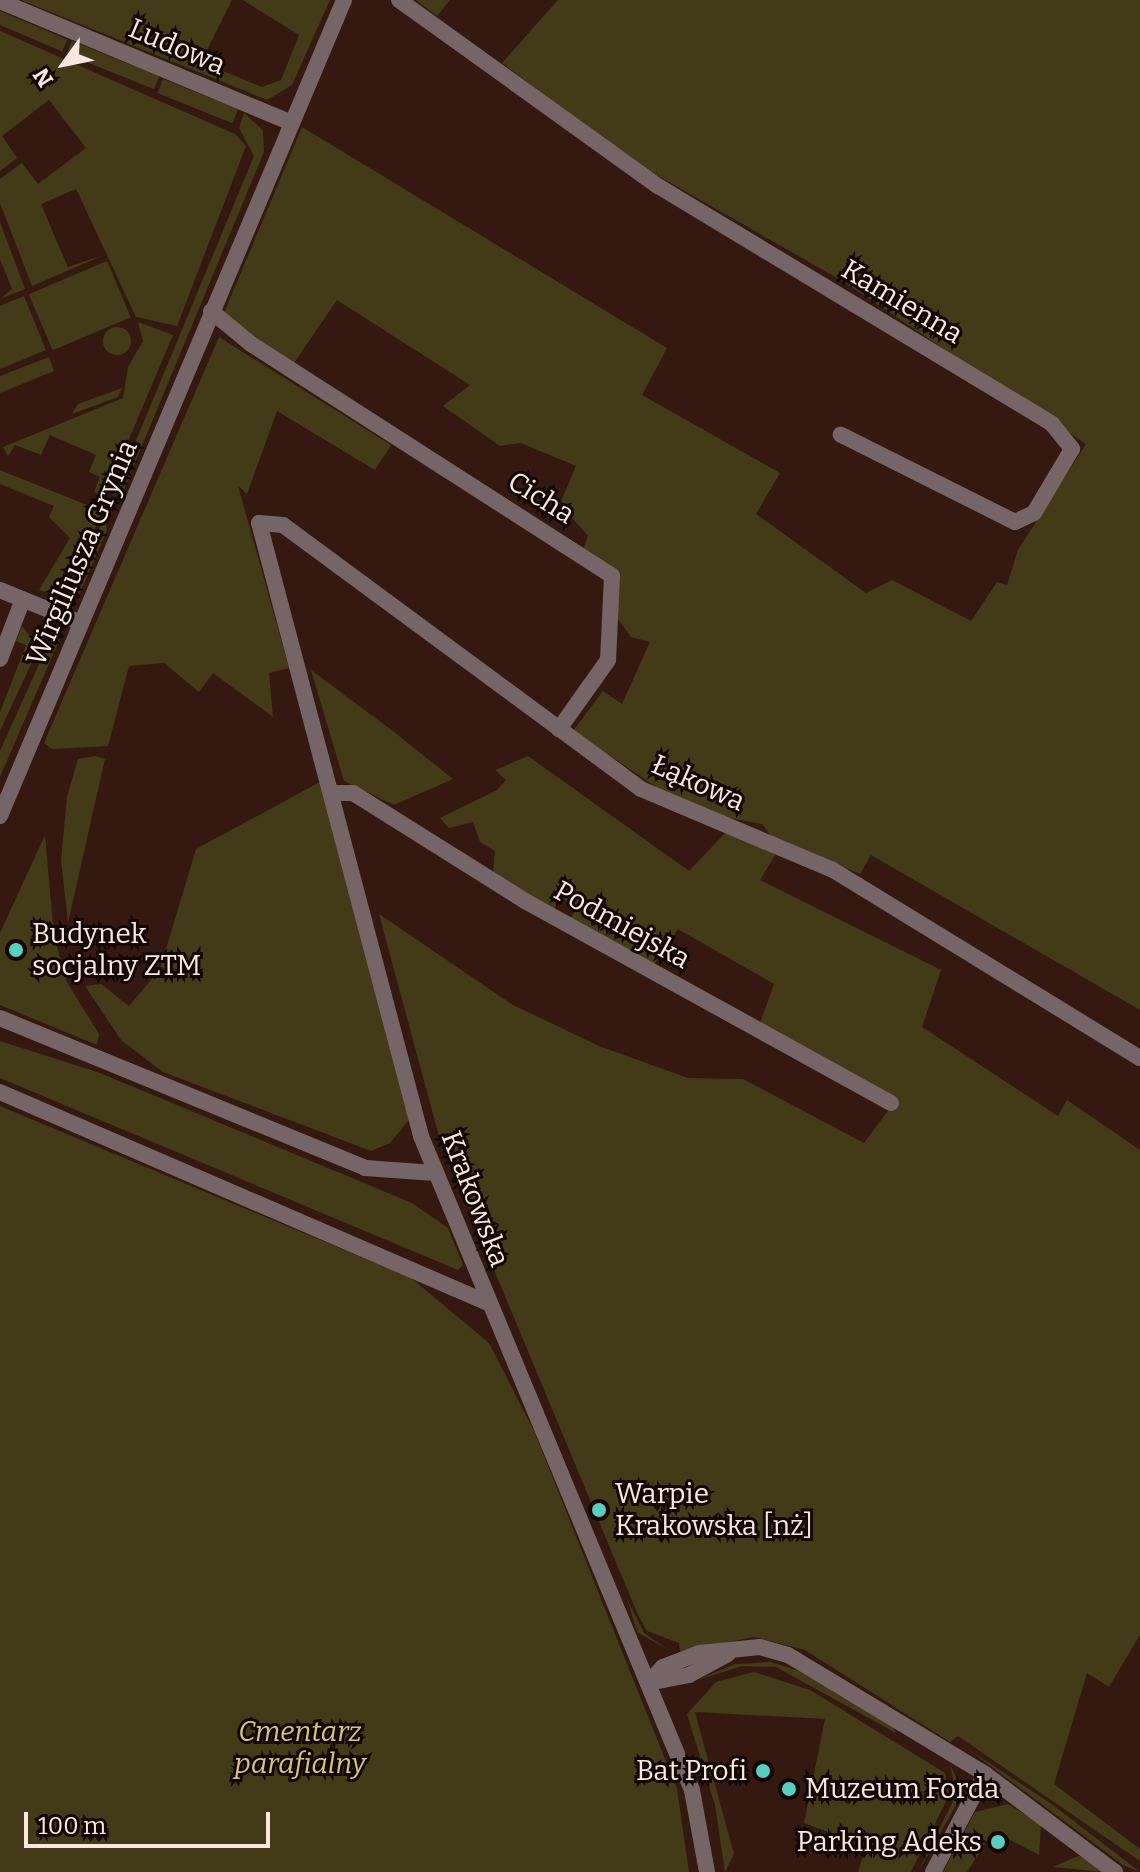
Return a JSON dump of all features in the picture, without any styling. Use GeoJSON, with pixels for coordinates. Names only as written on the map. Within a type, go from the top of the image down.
{"type":"FeatureCollection","features":[{"type":"Feature","properties":{"kind":"street","name":"Wirgiliusza Grynia"},"geometry":{"type":"LineString","coordinates":[[0,816],[344,0]]}},
{"type":"Feature","properties":{"kind":"street","name":"Kamienna"},"geometry":{"type":"LineString","coordinates":[[399,0],[658,186],[1052,424],[1072,449],[1034,513],[1015,522],[841,435]]}},
{"type":"Feature","properties":{"kind":"street","name":"Ludowa"},"geometry":{"type":"LineString","coordinates":[[0,1],[291,123]]}},
{"type":"Feature","properties":{"kind":"street","name":"Cicha"},"geometry":{"type":"LineString","coordinates":[[211,311],[298,375],[612,576],[608,660],[559,729]]}},
{"type":"Feature","properties":{"kind":"street","name":"Łąkowa"},"geometry":{"type":"LineString","coordinates":[[259,523],[283,525],[664,803],[833,870],[1140,1058]]}},
{"type":"Feature","properties":{"kind":"street","name":"Krakowska"},"geometry":{"type":"LineString","coordinates":[[259,523],[435,1173],[692,1790],[707,1872]]}},
{"type":"Feature","properties":{"kind":"street"},"geometry":{"type":"LineString","coordinates":[[0,590],[81,623]]}},
{"type":"Feature","properties":{"kind":"street"},"geometry":{"type":"LineString","coordinates":[[0,659],[23,599]]}},
{"type":"Feature","properties":{"kind":"street","name":"Podmiejska"},"geometry":{"type":"LineString","coordinates":[[332,793],[353,793],[525,901],[891,1103]]}},
{"type":"Feature","properties":{"kind":"street"},"geometry":{"type":"LineString","coordinates":[[0,1018],[365,1168],[435,1173]]}},
{"type":"Feature","properties":{"kind":"street"},"geometry":{"type":"LineString","coordinates":[[0,1092],[488,1303]]}},
{"type":"Feature","properties":{"kind":"street"},"geometry":{"type":"LineString","coordinates":[[648,1683],[680,1658],[760,1647],[811,1666],[985,1774],[1115,1872]]}},
{"type":"Feature","properties":{"kind":"street"},"geometry":{"type":"LineString","coordinates":[[933,1872],[985,1774]]}},
{"type":"Feature","properties":{"kind":"green space"},"geometry":{"type":"Polygon","coordinates":[[[21,0],[232,0],[201,62],[262,87],[281,80],[299,35],[243,0],[330,0],[292,85],[267,100],[21,0]]]}},
{"type":"Feature","properties":{"kind":"green space"},"geometry":{"type":"Polygon","coordinates":[[[416,0],[450,0],[437,16],[416,0]]]}},
{"type":"Feature","properties":{"kind":"green space"},"geometry":{"type":"Polygon","coordinates":[[[558,0],[1140,0],[1140,1010],[871,855],[860,874],[771,836],[762,824],[692,811],[573,731],[603,691],[622,704],[650,642],[631,637],[615,615],[620,574],[583,550],[588,536],[560,504],[576,466],[521,443],[500,446],[443,406],[470,385],[337,300],[292,366],[224,313],[302,127],[667,348],[642,395],[780,473],[756,514],[866,593],[892,580],[971,621],[997,582],[1007,585],[1018,550],[1086,444],[844,282],[634,162],[502,63],[558,0]]]}},
{"type":"Feature","properties":{"kind":"green space"},"geometry":{"type":"Polygon","coordinates":[[[0,11],[67,40],[62,51],[0,25],[0,11]]]}},
{"type":"Feature","properties":{"kind":"green space"},"geometry":{"type":"Polygon","coordinates":[[[0,31],[235,134],[246,146],[177,326],[136,317],[76,189],[41,204],[60,249],[68,267],[104,255],[32,286],[0,203],[0,179],[22,163],[38,184],[86,148],[49,100],[2,136],[17,158],[0,171],[0,31]]]}},
{"type":"Feature","properties":{"kind":"green space"},"geometry":{"type":"Polygon","coordinates":[[[72,41],[159,76],[154,89],[67,54],[72,41]]]}},
{"type":"Feature","properties":{"kind":"green space"},"geometry":{"type":"Polygon","coordinates":[[[163,79],[238,109],[232,123],[157,93],[163,79]]]}},
{"type":"Feature","properties":{"kind":"green space"},"geometry":{"type":"Polygon","coordinates":[[[244,113],[263,130],[264,152],[124,489],[113,496],[254,156],[239,128],[244,113]]]}},
{"type":"Feature","properties":{"kind":"green space"},"geometry":{"type":"Polygon","coordinates":[[[0,222],[25,289],[0,299],[12,289],[0,259],[0,222]]]}},
{"type":"Feature","properties":{"kind":"green space"},"geometry":{"type":"Polygon","coordinates":[[[107,261],[131,317],[53,350],[29,294],[107,261]]]}},
{"type":"Feature","properties":{"kind":"green space"},"geometry":{"type":"Polygon","coordinates":[[[24,296],[46,350],[0,369],[0,306],[24,296]]]}},
{"type":"Feature","properties":{"kind":"green space"},"geometry":{"type":"Polygon","coordinates":[[[138,322],[173,335],[105,496],[94,492],[100,477],[89,472],[96,455],[50,435],[41,455],[15,445],[8,456],[3,447],[123,398],[128,367],[143,341],[138,322]]]}},
{"type":"Feature","properties":{"kind":"green space"},"geometry":{"type":"Polygon","coordinates":[[[117,327],[127,331],[131,341],[127,351],[117,355],[107,351],[103,341],[107,331],[117,327]]]}},
{"type":"Feature","properties":{"kind":"green space"},"geometry":{"type":"Polygon","coordinates":[[[219,337],[391,445],[375,470],[277,411],[247,494],[238,486],[289,668],[269,673],[273,717],[213,673],[199,692],[164,663],[129,666],[108,746],[52,749],[44,743],[219,337]]]}},
{"type":"Feature","properties":{"kind":"green space"},"geometry":{"type":"Polygon","coordinates":[[[49,357],[54,371],[0,393],[0,376],[49,357]]]}},
{"type":"Feature","properties":{"kind":"green space"},"geometry":{"type":"Polygon","coordinates":[[[122,388],[118,397],[72,414],[78,404],[122,388]]]}},
{"type":"Feature","properties":{"kind":"green space"},"geometry":{"type":"Polygon","coordinates":[[[0,470],[102,511],[66,598],[39,590],[70,538],[49,517],[54,506],[0,484],[0,470]]]}},
{"type":"Feature","properties":{"kind":"green space"},"geometry":{"type":"Polygon","coordinates":[[[105,514],[107,530],[80,593],[69,603],[105,514]]]}},
{"type":"Feature","properties":{"kind":"green space"},"geometry":{"type":"Polygon","coordinates":[[[57,624],[61,636],[0,777],[0,751],[57,624]]]}},
{"type":"Feature","properties":{"kind":"green space"},"geometry":{"type":"Polygon","coordinates":[[[22,626],[39,647],[0,731],[0,712],[26,645],[16,641],[22,626]]]}},
{"type":"Feature","properties":{"kind":"green space"},"geometry":{"type":"Polygon","coordinates":[[[311,670],[453,779],[394,805],[344,781],[311,670]]]}},
{"type":"Feature","properties":{"kind":"green space"},"geometry":{"type":"Polygon","coordinates":[[[95,756],[105,759],[68,923],[61,860],[67,797],[78,759],[95,756]]]}},
{"type":"Feature","properties":{"kind":"green space"},"geometry":{"type":"Polygon","coordinates":[[[528,756],[689,871],[727,831],[778,850],[760,880],[941,970],[922,1027],[1058,1116],[1067,1100],[1140,1150],[1140,1635],[1109,1687],[1087,1673],[1054,1784],[1140,1849],[1140,1861],[958,1736],[950,1742],[805,1650],[754,1637],[680,1652],[679,1643],[647,1631],[638,1615],[440,1140],[379,914],[513,1005],[599,1046],[688,1078],[743,1079],[864,1143],[896,1100],[760,1023],[774,984],[678,929],[653,966],[569,922],[577,907],[561,898],[553,911],[493,873],[495,851],[480,842],[473,822],[449,828],[440,818],[497,790],[506,780],[495,770],[528,756]]]}},
{"type":"Feature","properties":{"kind":"green space"},"geometry":{"type":"Polygon","coordinates":[[[320,782],[409,1120],[390,1143],[371,1151],[163,1072],[121,1040],[85,986],[101,984],[129,1006],[160,969],[196,849],[320,782]]]}},
{"type":"Feature","properties":{"kind":"green space"},"geometry":{"type":"Polygon","coordinates":[[[45,835],[54,936],[67,982],[99,1034],[97,1045],[0,1005],[0,933],[45,835]]]}},
{"type":"Feature","properties":{"kind":"green space"},"geometry":{"type":"Polygon","coordinates":[[[0,1041],[100,1073],[412,1203],[448,1228],[463,1265],[458,1270],[0,1078],[0,1041]]]}},
{"type":"Feature","properties":{"kind":"green space","name":"Cmentarz parafialny"},"geometry":{"type":"Polygon","coordinates":[[[0,1106],[411,1278],[489,1343],[534,1431],[677,1789],[689,1872],[0,1872],[0,1106]]]}},
{"type":"Feature","properties":{"kind":"green space"},"geometry":{"type":"Polygon","coordinates":[[[627,1599],[644,1633],[669,1650],[637,1632],[627,1599]]]}},
{"type":"Feature","properties":{"kind":"green space"},"geometry":{"type":"Polygon","coordinates":[[[771,1662],[799,1671],[892,1725],[896,1733],[776,1667],[742,1666],[695,1681],[735,1664],[771,1662]]]}},
{"type":"Feature","properties":{"kind":"green space"},"geometry":{"type":"Polygon","coordinates":[[[754,1672],[810,1690],[945,1773],[949,1795],[911,1872],[858,1872],[866,1846],[804,1823],[825,1719],[695,1712],[734,1854],[725,1872],[715,1805],[687,1714],[716,1682],[754,1672]]]}},
{"type":"Feature","properties":{"kind":"green space"},"geometry":{"type":"Polygon","coordinates":[[[965,1747],[1053,1805],[1140,1872],[1123,1865],[965,1747]]]}},
{"type":"Feature","properties":{"kind":"green space"},"geometry":{"type":"Polygon","coordinates":[[[950,1764],[960,1786],[959,1800],[918,1872],[956,1795],[950,1764]]]}},
{"type":"Feature","properties":{"kind":"green space"},"geometry":{"type":"Polygon","coordinates":[[[1008,1804],[1041,1825],[1039,1855],[993,1831],[967,1872],[943,1872],[975,1812],[1008,1804]]]}},
{"type":"Feature","properties":{"kind":"green space"},"geometry":{"type":"Polygon","coordinates":[[[1078,1856],[1085,1857],[1103,1872],[1053,1867],[1078,1856]]]}},
{"type":"Feature","properties":{"kind":"place","name":"Budynek socjalny ZTM"},"geometry":{"type":"Point","coordinates":[16,950]}},
{"type":"Feature","properties":{"kind":"place","name":"Warpie Krakowska [nż]"},"geometry":{"type":"Point","coordinates":[599,1510]}},
{"type":"Feature","properties":{"kind":"place","name":"Bat Profi"},"geometry":{"type":"Point","coordinates":[763,1771]}},
{"type":"Feature","properties":{"kind":"place","name":"Muzeum Forda"},"geometry":{"type":"Point","coordinates":[789,1789]}},
{"type":"Feature","properties":{"kind":"place","name":"Parking Adeks"},"geometry":{"type":"Point","coordinates":[998,1842]}}]}
